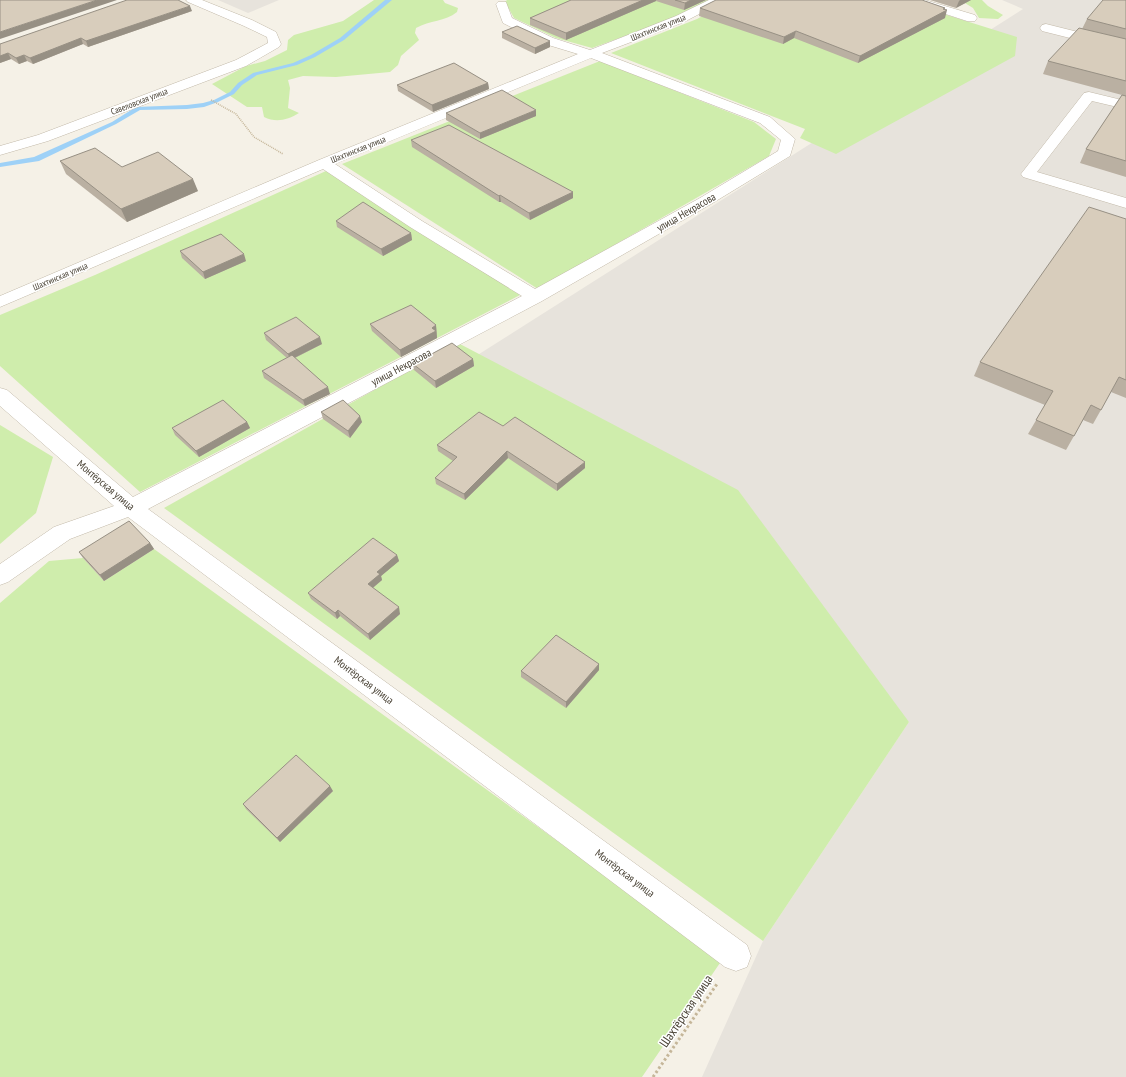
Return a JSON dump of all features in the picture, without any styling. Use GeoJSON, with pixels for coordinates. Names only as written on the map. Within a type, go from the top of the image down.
{"type":"FeatureCollection","features":[{"type":"Feature","properties":{"kind":"street","name":"Савеловская улица"},"geometry":{"type":"LineString","coordinates":[[0,152],[43,138],[241,63],[275,44],[272,36],[248,23],[192,0]]}},
{"type":"Feature","properties":{"kind":"street","name":"Шахтинская улица"},"geometry":{"type":"LineString","coordinates":[[0,302],[324,163],[592,53],[680,19],[718,0]]}},
{"type":"Feature","properties":{"kind":"street"},"geometry":{"type":"LineString","coordinates":[[913,0],[971,18]]}},
{"type":"Feature","properties":{"kind":"street"},"geometry":{"type":"LineString","coordinates":[[502,4],[507,20],[549,41],[592,53]]}},
{"type":"Feature","properties":{"kind":"street"},"geometry":{"type":"LineString","coordinates":[[1046,28],[1126,48]]}},
{"type":"Feature","properties":{"kind":"street","name":"улица Некрасова"},"geometry":{"type":"LineString","coordinates":[[0,576],[62,533],[132,508],[536,297],[700,205],[785,153],[788,139],[765,120],[592,53]]}},
{"type":"Feature","properties":{"kind":"street"},"geometry":{"type":"LineString","coordinates":[[1126,105],[1089,96],[1028,174],[1126,203]]}},
{"type":"Feature","properties":{"kind":"street"},"geometry":{"type":"LineString","coordinates":[[324,163],[416,224],[536,297]]}},
{"type":"Feature","properties":{"kind":"street","name":"Монтёрская улица"},"geometry":{"type":"LineString","coordinates":[[0,395],[132,508],[736,956]]}},
{"type":"Feature","properties":{"kind":"path"},"geometry":{"type":"LineString","coordinates":[[209,99],[236,114],[254,137],[288,157],[324,163]]}},
{"type":"Feature","properties":{"kind":"path","name":"Шахтёрская улица"},"geometry":{"type":"LineString","coordinates":[[653,1077],[736,956]]}},
{"type":"Feature","properties":{"kind":"shaded area"},"geometry":{"type":"Polygon","coordinates":[[[218,0],[279,0],[248,13],[218,0]]]}},
{"type":"Feature","properties":{"kind":"shaded area"},"geometry":{"type":"Polygon","coordinates":[[[1002,0],[1126,0],[1126,1077],[702,1077],[763,941],[909,722],[476,356],[1023,9],[1002,0]]]}},
{"type":"Feature","properties":{"kind":"green space"},"geometry":{"type":"Polygon","coordinates":[[[374,0],[443,0],[445,3],[458,8],[457,12],[448,18],[421,25],[416,28],[415,33],[419,40],[401,56],[398,65],[390,72],[336,77],[303,76],[288,80],[290,88],[288,108],[299,113],[286,119],[268,119],[264,117],[262,107],[247,107],[212,84],[246,66],[265,61],[287,50],[288,40],[294,35],[343,21],[374,0]]]}},
{"type":"Feature","properties":{"kind":"green space"},"geometry":{"type":"Polygon","coordinates":[[[507,0],[711,0],[686,14],[592,48],[556,38],[514,18],[505,2],[507,0]]]}},
{"type":"Feature","properties":{"kind":"green space"},"geometry":{"type":"Polygon","coordinates":[[[732,0],[899,0],[1017,37],[1015,56],[836,154],[800,138],[805,129],[611,53],[697,19],[732,0]]]}},
{"type":"Feature","properties":{"kind":"green space"},"geometry":{"type":"Polygon","coordinates":[[[960,0],[982,0],[988,6],[1003,15],[998,19],[979,18],[973,8],[960,0]]]}},
{"type":"Feature","properties":{"kind":"green space"},"geometry":{"type":"Polygon","coordinates":[[[600,61],[754,122],[776,139],[769,156],[538,289],[342,164],[600,61]]]}},
{"type":"Feature","properties":{"kind":"green space"},"geometry":{"type":"Polygon","coordinates":[[[326,171],[522,294],[140,492],[0,366],[0,315],[95,275],[326,171]]]}},
{"type":"Feature","properties":{"kind":"green space"},"geometry":{"type":"Polygon","coordinates":[[[458,343],[738,490],[909,722],[763,941],[164,508],[458,343]]]}},
{"type":"Feature","properties":{"kind":"green space"},"geometry":{"type":"Polygon","coordinates":[[[0,425],[53,457],[36,513],[0,544],[0,425]]]}},
{"type":"Feature","properties":{"kind":"green space"},"geometry":{"type":"Polygon","coordinates":[[[154,549],[722,960],[642,1077],[0,1077],[0,603],[49,561],[83,558],[104,581],[154,549]]]}},
{"type":"Feature","properties":{"kind":"building"},"geometry":{"type":"Polygon","coordinates":[[[0,0],[97,0],[0,32],[0,0]]]}},
{"type":"Feature","properties":{"kind":"building"},"geometry":{"type":"Polygon","coordinates":[[[127,0],[178,0],[190,6],[86,41],[81,38],[30,58],[24,55],[16,58],[8,53],[0,56],[0,44],[127,0]]]}},
{"type":"Feature","properties":{"kind":"building"},"geometry":{"type":"Polygon","coordinates":[[[571,0],[643,0],[566,33],[530,18],[571,0]]]}},
{"type":"Feature","properties":{"kind":"building"},"geometry":{"type":"Polygon","coordinates":[[[675,0],[691,0],[685,3],[675,0]]]}},
{"type":"Feature","properties":{"kind":"building"},"geometry":{"type":"Polygon","coordinates":[[[716,0],[922,0],[947,10],[860,56],[796,31],[784,37],[700,8],[716,0]]]}},
{"type":"Feature","properties":{"kind":"building"},"geometry":{"type":"Polygon","coordinates":[[[1103,0],[1126,0],[1126,29],[1087,19],[1103,0]]]}},
{"type":"Feature","properties":{"kind":"building"},"geometry":{"type":"Polygon","coordinates":[[[517,26],[550,41],[535,48],[502,32],[517,26]]]}},
{"type":"Feature","properties":{"kind":"building"},"geometry":{"type":"Polygon","coordinates":[[[1079,28],[1126,39],[1126,81],[1048,61],[1079,28]]]}},
{"type":"Feature","properties":{"kind":"building"},"geometry":{"type":"Polygon","coordinates":[[[454,63],[488,83],[432,105],[397,85],[454,63]]]}},
{"type":"Feature","properties":{"kind":"building"},"geometry":{"type":"Polygon","coordinates":[[[502,90],[536,110],[480,133],[446,113],[502,90]]]}},
{"type":"Feature","properties":{"kind":"building"},"geometry":{"type":"Polygon","coordinates":[[[1122,95],[1126,96],[1126,161],[1086,149],[1122,95]]]}},
{"type":"Feature","properties":{"kind":"building"},"geometry":{"type":"Polygon","coordinates":[[[449,125],[573,192],[529,213],[500,195],[499,196],[411,140],[449,125]]]}},
{"type":"Feature","properties":{"kind":"building"},"geometry":{"type":"Polygon","coordinates":[[[95,148],[122,167],[158,152],[193,179],[121,209],[60,161],[95,148]]]}},
{"type":"Feature","properties":{"kind":"building"},"geometry":{"type":"Polygon","coordinates":[[[363,202],[411,233],[381,249],[336,221],[363,202]]]}},
{"type":"Feature","properties":{"kind":"building"},"geometry":{"type":"Polygon","coordinates":[[[1089,207],[1126,219],[1126,380],[1119,377],[1101,410],[1091,405],[1074,436],[1036,420],[1053,391],[980,362],[1089,207]]]}},
{"type":"Feature","properties":{"kind":"building"},"geometry":{"type":"Polygon","coordinates":[[[221,234],[244,254],[203,272],[180,251],[221,234]]]}},
{"type":"Feature","properties":{"kind":"building"},"geometry":{"type":"Polygon","coordinates":[[[411,305],[436,325],[432,328],[436,331],[400,350],[370,324],[411,305]]]}},
{"type":"Feature","properties":{"kind":"building"},"geometry":{"type":"Polygon","coordinates":[[[296,317],[320,337],[288,354],[264,333],[296,317]]]}},
{"type":"Feature","properties":{"kind":"building"},"geometry":{"type":"Polygon","coordinates":[[[452,343],[473,359],[435,381],[413,364],[452,343]]]}},
{"type":"Feature","properties":{"kind":"building"},"geometry":{"type":"Polygon","coordinates":[[[292,355],[328,387],[303,400],[262,371],[292,355]]]}},
{"type":"Feature","properties":{"kind":"building"},"geometry":{"type":"Polygon","coordinates":[[[223,400],[247,422],[196,451],[172,428],[223,400]]]}},
{"type":"Feature","properties":{"kind":"building"},"geometry":{"type":"Polygon","coordinates":[[[343,400],[360,416],[348,431],[321,412],[343,400]]]}},
{"type":"Feature","properties":{"kind":"building"},"geometry":{"type":"Polygon","coordinates":[[[479,412],[503,426],[515,417],[585,462],[557,484],[507,451],[464,494],[435,478],[457,457],[437,445],[479,412]]]}},
{"type":"Feature","properties":{"kind":"building"},"geometry":{"type":"Polygon","coordinates":[[[129,521],[150,543],[100,575],[79,552],[129,521]]]}},
{"type":"Feature","properties":{"kind":"building"},"geometry":{"type":"Polygon","coordinates":[[[373,538],[397,555],[377,572],[380,574],[368,584],[399,607],[368,634],[338,610],[335,613],[308,593],[373,538]]]}},
{"type":"Feature","properties":{"kind":"building"},"geometry":{"type":"Polygon","coordinates":[[[556,635],[599,664],[566,702],[521,671],[556,635]]]}},
{"type":"Feature","properties":{"kind":"building"},"geometry":{"type":"Polygon","coordinates":[[[296,755],[330,786],[277,838],[243,804],[296,755]]]}},
{"type":"Feature","properties":{"kind":"waterway"},"geometry":{"type":"LineString","coordinates":[[0,165],[36,159],[114,123],[138,108],[187,107],[204,105],[216,101],[232,93],[240,84],[255,74],[295,64],[313,56],[342,39],[389,0]]}}]}
